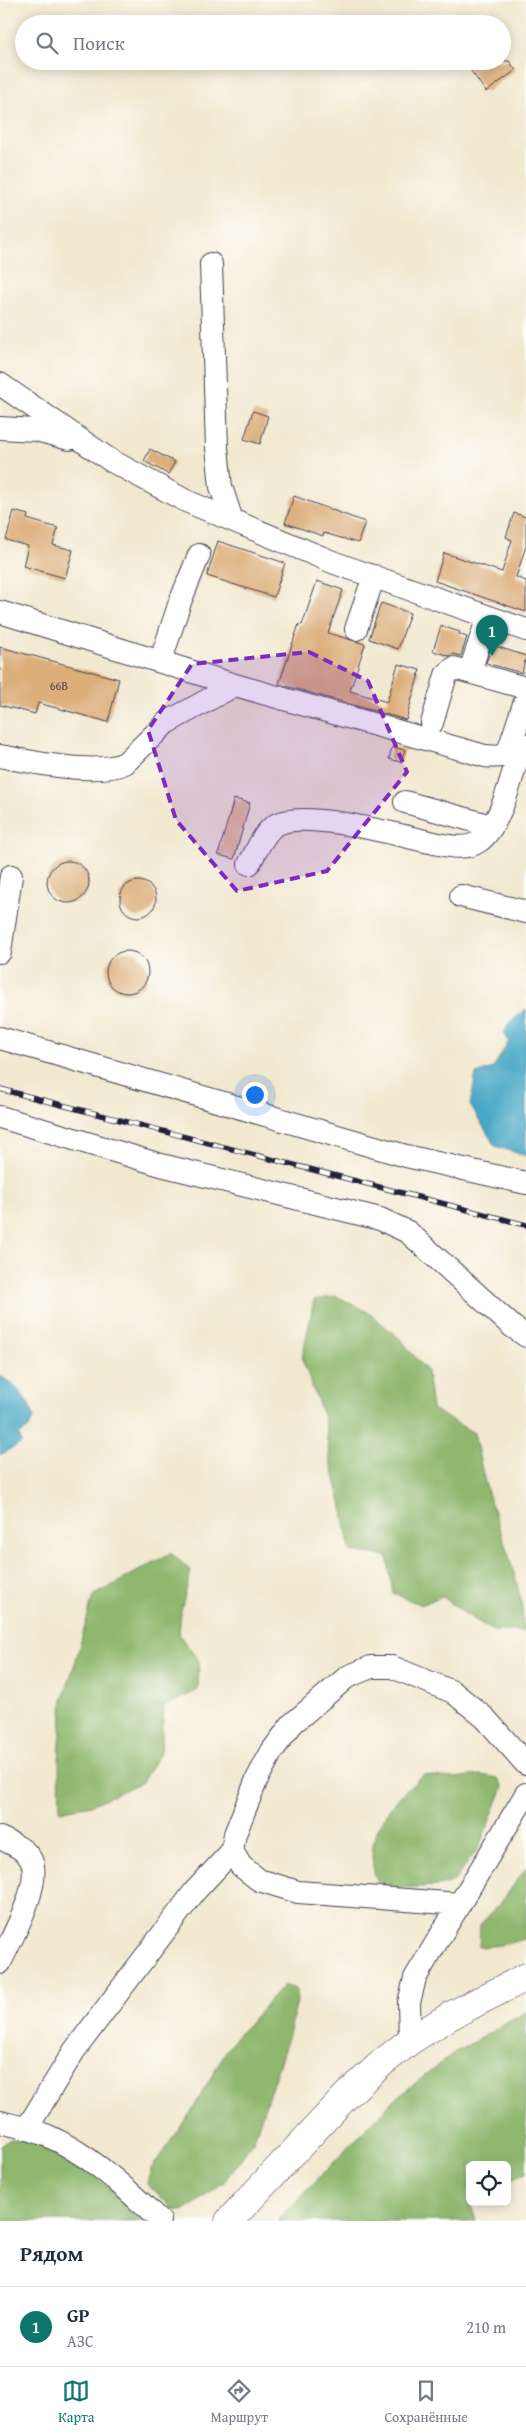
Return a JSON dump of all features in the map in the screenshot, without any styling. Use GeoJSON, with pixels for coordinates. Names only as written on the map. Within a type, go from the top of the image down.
{"type":"FeatureCollection","features":[{"type":"Feature","properties":{"kind":"main road"},"geometry":{"type":"LineString","coordinates":[[229,2221],[346,2096],[410,2041],[450,2016],[526,1977]]}},
{"type":"Feature","properties":{"kind":"street"},"geometry":{"type":"LineString","coordinates":[[212,264],[217,448],[221,486],[232,520]]}},
{"type":"Feature","properties":{"kind":"street"},"geometry":{"type":"LineString","coordinates":[[0,384],[88,446],[136,476],[186,501],[374,576],[526,630]]}},
{"type":"Feature","properties":{"kind":"street"},"geometry":{"type":"LineString","coordinates":[[0,428],[36,430],[88,446]]}},
{"type":"Feature","properties":{"kind":"street"},"geometry":{"type":"LineString","coordinates":[[161,660],[180,602],[199,555]]}},
{"type":"Feature","properties":{"kind":"street"},"geometry":{"type":"LineString","coordinates":[[356,629],[374,576]]}},
{"type":"Feature","properties":{"kind":"street"},"geometry":{"type":"LineString","coordinates":[[0,612],[161,660],[236,685],[485,756],[518,750]]}},
{"type":"Feature","properties":{"kind":"street"},"geometry":{"type":"LineString","coordinates":[[470,671],[488,617]]}},
{"type":"Feature","properties":{"kind":"street"},"geometry":{"type":"LineString","coordinates":[[432,723],[450,670],[459,667],[526,688]]}},
{"type":"Feature","properties":{"kind":"street"},"geometry":{"type":"LineString","coordinates":[[0,756],[73,767],[116,768],[125,764],[166,722],[236,685]]}},
{"type":"Feature","properties":{"kind":"street"},"geometry":{"type":"LineString","coordinates":[[249,864],[272,828],[286,821],[297,819],[328,822],[460,846],[479,842],[492,826],[504,800],[518,750],[526,698]]}},
{"type":"Feature","properties":{"kind":"street"},"geometry":{"type":"LineString","coordinates":[[405,802],[492,826]]}},
{"type":"Feature","properties":{"kind":"street"},"geometry":{"type":"LineString","coordinates":[[0,952],[11,876]]}},
{"type":"Feature","properties":{"kind":"street"},"geometry":{"type":"LineString","coordinates":[[461,896],[526,912]]}},
{"type":"Feature","properties":{"kind":"street"},"geometry":{"type":"LineString","coordinates":[[0,1038],[406,1156],[526,1183]]}},
{"type":"Feature","properties":{"kind":"street"},"geometry":{"type":"LineString","coordinates":[[0,1117],[161,1165],[380,1219],[408,1232],[526,1336]]}},
{"type":"Feature","properties":{"kind":"street"},"geometry":{"type":"LineString","coordinates":[[27,2128],[74,2051],[195,1891],[232,1851],[235,1834],[272,1751],[292,1724],[347,1677],[371,1667],[392,1667],[453,1692],[485,1718],[526,1764]]}},
{"type":"Feature","properties":{"kind":"street"},"geometry":{"type":"LineString","coordinates":[[410,2041],[409,2003],[415,1978],[526,1794]]}},
{"type":"Feature","properties":{"kind":"street"},"geometry":{"type":"LineString","coordinates":[[0,1838],[21,1849],[32,1861],[33,1880],[29,1900],[0,1963]]}},
{"type":"Feature","properties":{"kind":"street"},"geometry":{"type":"LineString","coordinates":[[232,1851],[241,1866],[259,1880],[298,1892],[460,1904]]}},
{"type":"Feature","properties":{"kind":"street"},"geometry":{"type":"LineString","coordinates":[[0,2122],[27,2128],[49,2136],[78,2153],[123,2186],[160,2221]]}},
{"type":"Feature","properties":{"kind":"highlighted area"},"geometry":{"type":"Polygon","coordinates":[[[309,652],[368,681],[407,772],[327,871],[237,891],[176,820],[148,730],[192,664],[309,652]]]}},
{"type":"Feature","properties":{"kind":"green space"},"geometry":{"type":"Polygon","coordinates":[[[336,1296],[368,1312],[400,1339],[427,1371],[432,1409],[474,1433],[483,1475],[517,1583],[521,1600],[523,1631],[493,1631],[464,1613],[442,1596],[421,1605],[393,1593],[387,1556],[350,1551],[342,1506],[330,1460],[324,1418],[302,1359],[314,1300],[336,1296]]]}},
{"type":"Feature","properties":{"kind":"green space"},"geometry":{"type":"Polygon","coordinates":[[[171,1553],[191,1571],[181,1610],[179,1635],[199,1661],[198,1690],[164,1706],[161,1751],[142,1782],[91,1805],[60,1811],[59,1761],[63,1699],[76,1660],[93,1596],[171,1553]]]}},
{"type":"Feature","properties":{"kind":"green space"},"geometry":{"type":"Polygon","coordinates":[[[424,1775],[452,1778],[481,1775],[498,1778],[503,1787],[479,1847],[454,1881],[439,1886],[392,1888],[377,1881],[373,1865],[373,1849],[376,1835],[390,1808],[400,1796],[424,1775]]]}},
{"type":"Feature","properties":{"kind":"green space"},"geometry":{"type":"Polygon","coordinates":[[[526,1868],[526,1938],[503,1945],[479,1947],[480,1925],[503,1900],[526,1868]]]}},
{"type":"Feature","properties":{"kind":"green space"},"geometry":{"type":"Polygon","coordinates":[[[284,1985],[295,1989],[298,1997],[289,2035],[253,2142],[224,2182],[185,2211],[174,2210],[148,2184],[151,2169],[193,2109],[230,2044],[284,1985]]]}},
{"type":"Feature","properties":{"kind":"green space"},"geometry":{"type":"Polygon","coordinates":[[[526,2012],[526,2173],[511,2180],[511,2161],[466,2161],[466,2206],[471,2206],[476,2221],[277,2221],[394,2100],[454,2053],[526,2012]]]}},
{"type":"Feature","properties":{"kind":"green space"},"geometry":{"type":"Polygon","coordinates":[[[9,2140],[40,2143],[68,2158],[96,2178],[148,2221],[0,2221],[0,2146],[9,2140]]]}},
{"type":"Feature","properties":{"kind":"water"},"geometry":{"type":"Polygon","coordinates":[[[526,1009],[526,1156],[495,1146],[470,1105],[476,1074],[493,1068],[509,1041],[504,1034],[509,1023],[526,1009]]]}},
{"type":"Feature","properties":{"kind":"water"},"geometry":{"type":"Polygon","coordinates":[[[0,1376],[21,1393],[29,1404],[34,1417],[28,1429],[19,1435],[22,1443],[0,1455],[0,1376]]]}},
{"type":"Feature","properties":{"kind":"building"},"geometry":{"type":"Polygon","coordinates":[[[511,64],[516,70],[486,92],[470,70],[511,70],[511,64]]]}},
{"type":"Feature","properties":{"kind":"building"},"geometry":{"type":"Polygon","coordinates":[[[253,411],[268,416],[260,444],[244,439],[253,411]]]}},
{"type":"Feature","properties":{"kind":"building"},"geometry":{"type":"Polygon","coordinates":[[[150,449],[175,462],[168,474],[144,461],[150,449]]]}},
{"type":"Feature","properties":{"kind":"building"},"geometry":{"type":"Polygon","coordinates":[[[294,496],[365,522],[358,543],[324,533],[323,536],[285,523],[294,496]]]}},
{"type":"Feature","properties":{"kind":"building"},"geometry":{"type":"Polygon","coordinates":[[[14,511],[28,515],[27,519],[58,528],[53,545],[73,550],[65,578],[23,566],[28,546],[6,540],[14,511]]]}},
{"type":"Feature","properties":{"kind":"building"},"geometry":{"type":"Polygon","coordinates":[[[514,513],[526,517],[526,546],[516,577],[526,581],[526,612],[435,581],[444,553],[502,572],[512,540],[506,537],[514,513]]]}},
{"type":"Feature","properties":{"kind":"building"},"geometry":{"type":"Polygon","coordinates":[[[218,541],[285,563],[274,597],[207,576],[218,541]]]}},
{"type":"Feature","properties":{"kind":"building"},"geometry":{"type":"Polygon","coordinates":[[[317,581],[343,590],[328,633],[365,644],[350,691],[387,702],[398,664],[420,670],[406,720],[279,684],[299,624],[302,625],[317,581]]]}},
{"type":"Feature","properties":{"kind":"building"},"geometry":{"type":"Polygon","coordinates":[[[381,603],[410,613],[398,649],[369,639],[381,603]]]}},
{"type":"Feature","properties":{"kind":"building"},"geometry":{"type":"Polygon","coordinates":[[[441,626],[460,632],[459,634],[467,637],[461,656],[453,654],[449,656],[433,651],[441,626]]]}},
{"type":"Feature","properties":{"kind":"building"},"geometry":{"type":"Polygon","coordinates":[[[492,645],[526,656],[522,673],[486,663],[492,645]]]}},
{"type":"Feature","properties":{"kind":"building"},"geometry":{"type":"Polygon","coordinates":[[[0,647],[119,679],[108,722],[38,703],[35,714],[0,705],[0,647]]]}},
{"type":"Feature","properties":{"kind":"building"},"geometry":{"type":"Polygon","coordinates":[[[392,747],[405,750],[401,762],[389,759],[392,747]]]}},
{"type":"Feature","properties":{"kind":"building"},"geometry":{"type":"Polygon","coordinates":[[[234,799],[250,803],[234,859],[218,855],[234,799]]]}},
{"type":"Feature","properties":{"kind":"building"},"geometry":{"type":"Polygon","coordinates":[[[72,861],[80,864],[86,870],[89,882],[86,894],[80,900],[64,903],[56,900],[50,894],[47,878],[50,870],[56,864],[72,861]]]}},
{"type":"Feature","properties":{"kind":"building"},"geometry":{"type":"Polygon","coordinates":[[[138,881],[150,887],[156,899],[150,911],[138,917],[126,911],[120,899],[126,887],[138,881]]]}},
{"type":"Feature","properties":{"kind":"building"},"geometry":{"type":"Polygon","coordinates":[[[131,951],[139,954],[145,960],[148,972],[145,984],[139,990],[123,993],[115,990],[109,984],[106,968],[109,960],[115,954],[131,951]]]}},
{"type":"Feature","properties":{"kind":"railway"},"geometry":{"type":"LineString","coordinates":[[0,1089],[526,1225]]}},
{"type":"Feature","properties":{"kind":"place","name":"GP"},"geometry":{"type":"Point","coordinates":[492,656]}}]}
